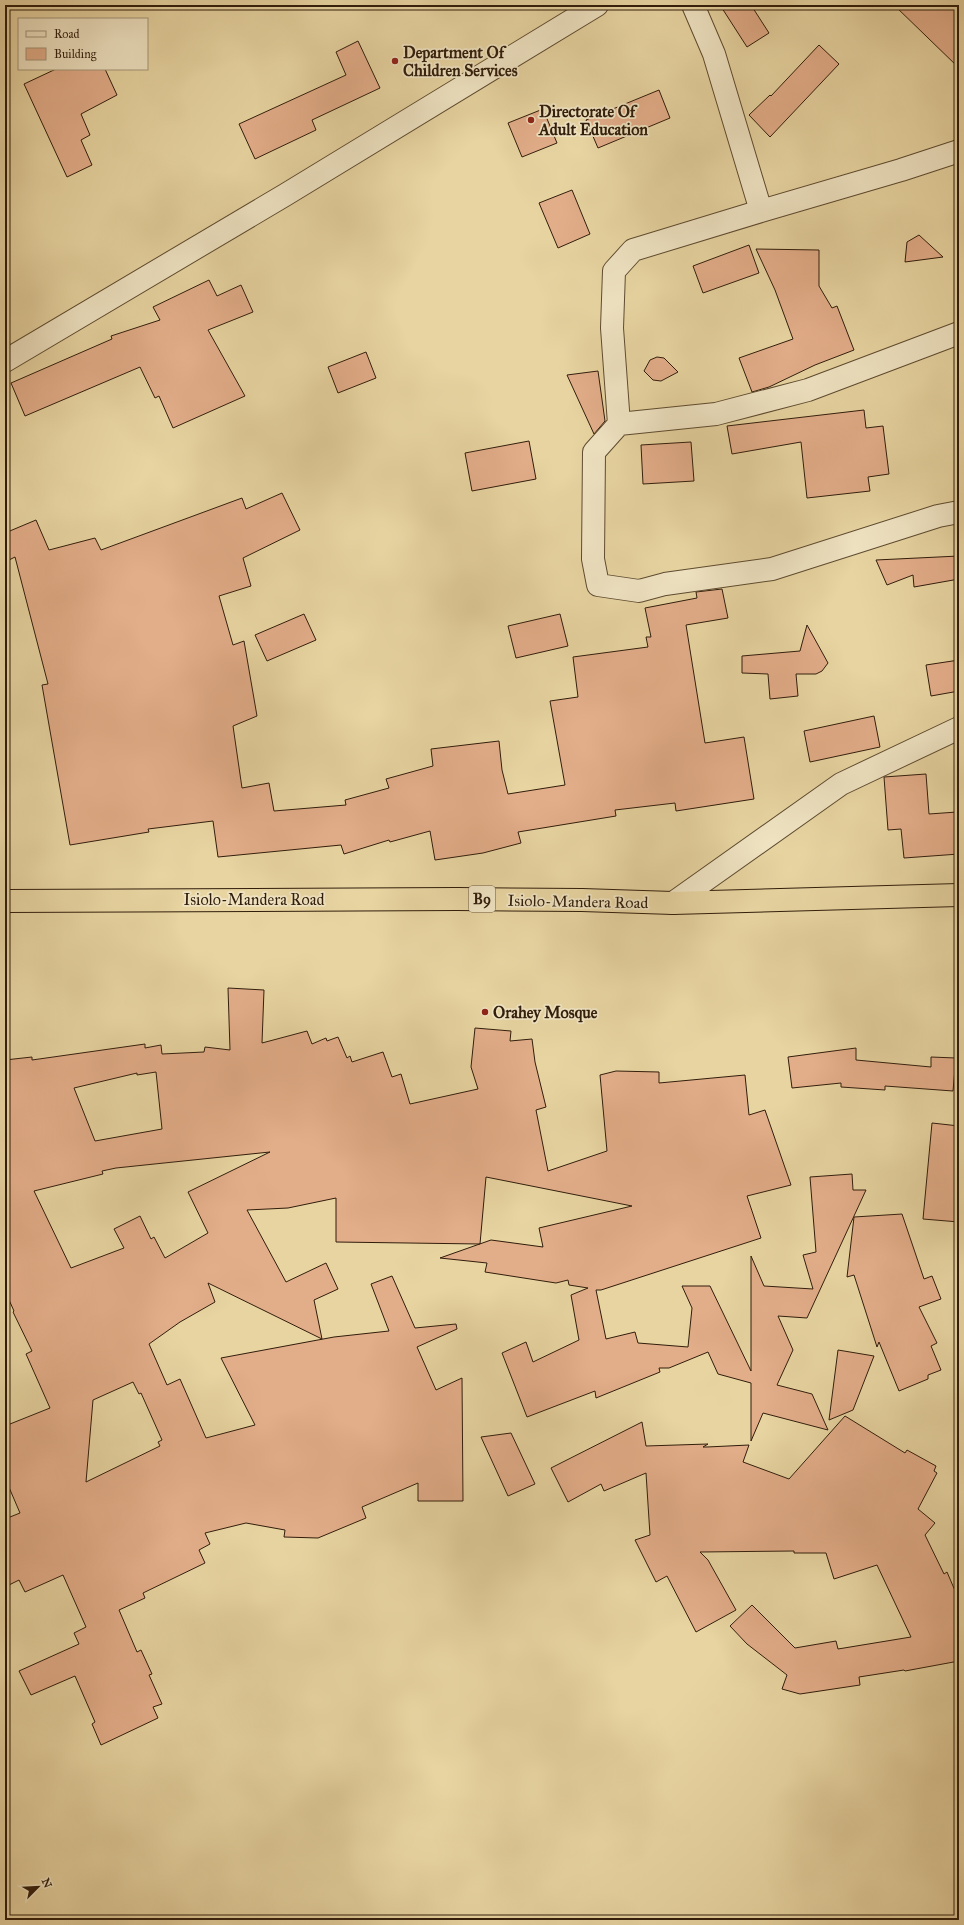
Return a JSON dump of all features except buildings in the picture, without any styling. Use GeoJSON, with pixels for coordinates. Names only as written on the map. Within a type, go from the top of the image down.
{"type":"FeatureCollection","features":[{"type":"Feature","properties":{"kind":"highway","name":"Isiolo-Mandera Road"},"geometry":{"type":"LineString","coordinates":[[5,901],[457,899],[582,900],[673,903],[959,895]]}},
{"type":"Feature","properties":{"kind":"street"},"geometry":{"type":"LineString","coordinates":[[5,361],[284,195],[597,5]]}},
{"type":"Feature","properties":{"kind":"street"},"geometry":{"type":"LineString","coordinates":[[693,5],[714,54],[761,211]]}},
{"type":"Feature","properties":{"kind":"street"},"geometry":{"type":"LineString","coordinates":[[619,424],[612,328],[614,272],[633,250],[901,170],[959,151]]}},
{"type":"Feature","properties":{"kind":"street"},"geometry":{"type":"LineString","coordinates":[[959,333],[808,390],[716,414],[619,424],[594,452],[593,559],[598,585],[639,591],[665,584],[772,569],[938,516],[959,512]]}},
{"type":"Feature","properties":{"kind":"street"},"geometry":{"type":"LineString","coordinates":[[673,903],[841,784],[959,728]]}},
{"type":"Feature","properties":{"kind":"place","name":"Department Of Children Services"},"geometry":{"type":"Point","coordinates":[395,61]}},
{"type":"Feature","properties":{"kind":"place","name":"Directorate Of Adult Education"},"geometry":{"type":"Point","coordinates":[531,120]}},
{"type":"Feature","properties":{"kind":"place","name":"Orahey Mosque"},"geometry":{"type":"Point","coordinates":[485,1012]}}]}
